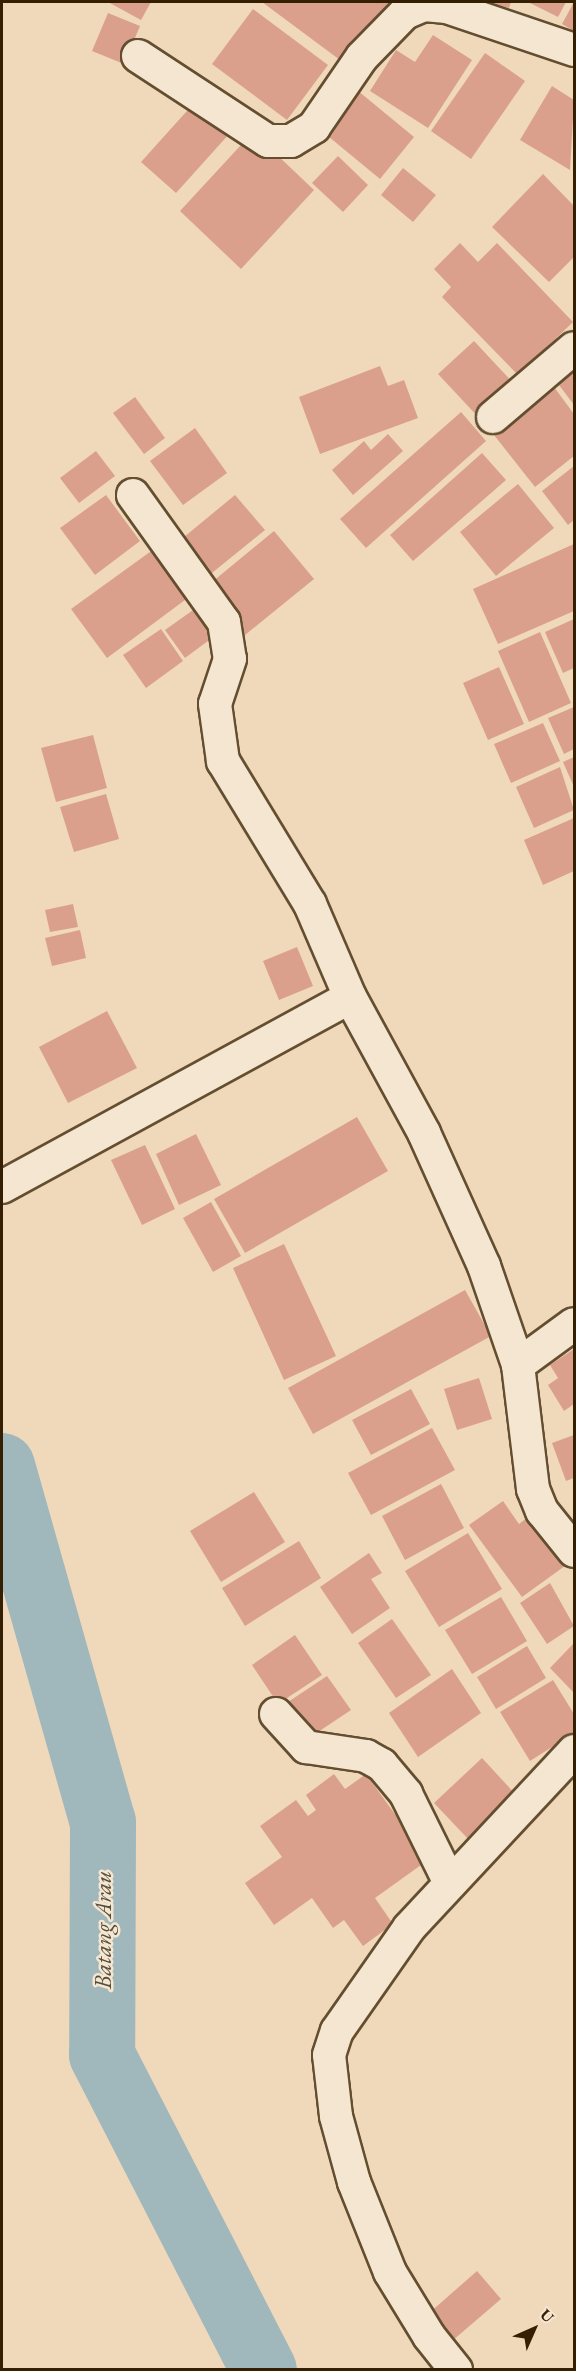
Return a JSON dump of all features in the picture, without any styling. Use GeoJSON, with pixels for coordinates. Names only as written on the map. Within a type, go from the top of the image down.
{"type":"FeatureCollection","features":[{"type":"Feature","properties":{"kind":"street"},"geometry":{"type":"LineString","coordinates":[[138,56],[268,141],[291,141],[314,127],[362,57],[405,13],[424,5],[447,7],[574,50]]}},
{"type":"Feature","properties":{"kind":"street"},"geometry":{"type":"LineString","coordinates":[[493,417],[574,348]]}},
{"type":"Feature","properties":{"kind":"street"},"geometry":{"type":"LineString","coordinates":[[133,495],[224,622],[230,659],[215,704],[224,760],[310,904],[350,997],[424,1133],[484,1266],[518,1365],[532,1489],[542,1511],[574,1551]]}},
{"type":"Feature","properties":{"kind":"street"},"geometry":{"type":"LineString","coordinates":[[2,1187],[107,1126],[350,997]]}},
{"type":"Feature","properties":{"kind":"street"},"geometry":{"type":"LineString","coordinates":[[518,1365],[574,1324]]}},
{"type":"Feature","properties":{"kind":"street"},"geometry":{"type":"LineString","coordinates":[[276,1714],[306,1747],[366,1756],[382,1765],[406,1794],[450,1883]]}},
{"type":"Feature","properties":{"kind":"street"},"geometry":{"type":"LineString","coordinates":[[456,2370],[429,2336],[386,2262],[354,2182],[336,2116],[329,2055],[338,2031],[409,1928],[574,1751]]}},
{"type":"Feature","properties":{"kind":"building"},"geometry":{"type":"Polygon","coordinates":[[[108,2],[151,2],[141,20],[108,2]]]}},
{"type":"Feature","properties":{"kind":"building"},"geometry":{"type":"Polygon","coordinates":[[[262,2],[390,2],[344,63],[262,2]]]}},
{"type":"Feature","properties":{"kind":"building"},"geometry":{"type":"Polygon","coordinates":[[[485,2],[511,2],[509,8],[485,2]]]}},
{"type":"Feature","properties":{"kind":"building"},"geometry":{"type":"Polygon","coordinates":[[[528,2],[566,2],[558,17],[528,2]]]}},
{"type":"Feature","properties":{"kind":"building"},"geometry":{"type":"Polygon","coordinates":[[[574,2],[574,31],[562,24],[574,2]]]}},
{"type":"Feature","properties":{"kind":"building"},"geometry":{"type":"Polygon","coordinates":[[[253,9],[328,65],[287,120],[212,64],[253,9]]]}},
{"type":"Feature","properties":{"kind":"building"},"geometry":{"type":"Polygon","coordinates":[[[108,13],[140,26],[124,64],[92,51],[108,13]]]}},
{"type":"Feature","properties":{"kind":"building"},"geometry":{"type":"Polygon","coordinates":[[[433,35],[472,60],[428,128],[370,91],[396,50],[415,62],[433,35]]]}},
{"type":"Feature","properties":{"kind":"building"},"geometry":{"type":"Polygon","coordinates":[[[485,53],[525,81],[471,159],[431,131],[485,53]]]}},
{"type":"Feature","properties":{"kind":"building"},"geometry":{"type":"Polygon","coordinates":[[[552,86],[574,100],[570,170],[520,140],[552,86]]]}},
{"type":"Feature","properties":{"kind":"building"},"geometry":{"type":"Polygon","coordinates":[[[357,90],[414,137],[380,179],[323,132],[357,90]]]}},
{"type":"Feature","properties":{"kind":"building"},"geometry":{"type":"Polygon","coordinates":[[[195,102],[230,133],[176,193],[141,162],[195,102]]]}},
{"type":"Feature","properties":{"kind":"building"},"geometry":{"type":"Polygon","coordinates":[[[253,132],[314,190],[241,269],[180,211],[253,132]]]}},
{"type":"Feature","properties":{"kind":"building"},"geometry":{"type":"Polygon","coordinates":[[[338,156],[368,185],[343,212],[312,183],[338,156]]]}},
{"type":"Feature","properties":{"kind":"building"},"geometry":{"type":"Polygon","coordinates":[[[403,168],[436,195],[413,222],[381,195],[403,168]]]}},
{"type":"Feature","properties":{"kind":"building"},"geometry":{"type":"Polygon","coordinates":[[[543,174],[574,206],[574,257],[549,282],[492,227],[543,174]]]}},
{"type":"Feature","properties":{"kind":"building"},"geometry":{"type":"Polygon","coordinates":[[[460,243],[478,262],[497,243],[573,322],[518,375],[442,297],[451,287],[434,269],[460,243]]]}},
{"type":"Feature","properties":{"kind":"building"},"geometry":{"type":"Polygon","coordinates":[[[474,341],[518,388],[482,421],[438,374],[474,341]]]}},
{"type":"Feature","properties":{"kind":"building"},"geometry":{"type":"Polygon","coordinates":[[[574,361],[574,405],[553,377],[574,361]]]}},
{"type":"Feature","properties":{"kind":"building"},"geometry":{"type":"Polygon","coordinates":[[[380,366],[388,386],[404,380],[418,418],[320,454],[299,397],[380,366]]]}},
{"type":"Feature","properties":{"kind":"building"},"geometry":{"type":"Polygon","coordinates":[[[551,383],[574,414],[574,456],[535,487],[490,430],[551,383]]]}},
{"type":"Feature","properties":{"kind":"building"},"geometry":{"type":"Polygon","coordinates":[[[135,397],[165,438],[144,454],[113,413],[135,397]]]}},
{"type":"Feature","properties":{"kind":"building"},"geometry":{"type":"Polygon","coordinates":[[[461,412],[486,441],[366,548],[340,519],[461,412]]]}},
{"type":"Feature","properties":{"kind":"building"},"geometry":{"type":"Polygon","coordinates":[[[195,428],[227,473],[183,505],[150,461],[195,428]]]}},
{"type":"Feature","properties":{"kind":"building"},"geometry":{"type":"Polygon","coordinates":[[[388,434],[403,451],[353,495],[332,470],[364,441],[371,450],[388,434]]]}},
{"type":"Feature","properties":{"kind":"building"},"geometry":{"type":"Polygon","coordinates":[[[96,451],[115,476],[79,503],[60,478],[96,451]]]}},
{"type":"Feature","properties":{"kind":"building"},"geometry":{"type":"Polygon","coordinates":[[[482,453],[506,480],[413,561],[390,535],[482,453]]]}},
{"type":"Feature","properties":{"kind":"building"},"geometry":{"type":"Polygon","coordinates":[[[574,466],[574,520],[568,525],[542,491],[574,466]]]}},
{"type":"Feature","properties":{"kind":"building"},"geometry":{"type":"Polygon","coordinates":[[[518,484],[554,528],[496,576],[460,532],[518,484]]]}},
{"type":"Feature","properties":{"kind":"building"},"geometry":{"type":"Polygon","coordinates":[[[106,495],[140,541],[95,575],[60,528],[106,495]]]}},
{"type":"Feature","properties":{"kind":"building"},"geometry":{"type":"Polygon","coordinates":[[[235,495],[265,530],[207,577],[178,542],[235,495]]]}},
{"type":"Feature","properties":{"kind":"building"},"geometry":{"type":"Polygon","coordinates":[[[274,531],[314,579],[245,635],[206,587],[274,531]]]}},
{"type":"Feature","properties":{"kind":"building"},"geometry":{"type":"Polygon","coordinates":[[[574,544],[574,611],[498,644],[473,589],[574,544]]]}},
{"type":"Feature","properties":{"kind":"building"},"geometry":{"type":"Polygon","coordinates":[[[154,549],[189,597],[107,658],[71,609],[154,549]]]}},
{"type":"Feature","properties":{"kind":"building"},"geometry":{"type":"Polygon","coordinates":[[[196,608],[216,635],[185,658],[165,630],[196,608]]]}},
{"type":"Feature","properties":{"kind":"building"},"geometry":{"type":"Polygon","coordinates":[[[574,619],[574,668],[563,673],[545,632],[574,619]]]}},
{"type":"Feature","properties":{"kind":"building"},"geometry":{"type":"Polygon","coordinates":[[[161,629],[183,661],[146,688],[123,655],[161,629]]]}},
{"type":"Feature","properties":{"kind":"building"},"geometry":{"type":"Polygon","coordinates":[[[540,632],[571,703],[529,722],[498,651],[540,632]]]}},
{"type":"Feature","properties":{"kind":"building"},"geometry":{"type":"Polygon","coordinates":[[[499,667],[524,724],[488,740],[463,683],[499,667]]]}},
{"type":"Feature","properties":{"kind":"building"},"geometry":{"type":"Polygon","coordinates":[[[574,707],[574,749],[564,754],[548,718],[574,707]]]}},
{"type":"Feature","properties":{"kind":"building"},"geometry":{"type":"Polygon","coordinates":[[[543,723],[560,761],[511,783],[494,744],[543,723]]]}},
{"type":"Feature","properties":{"kind":"building"},"geometry":{"type":"Polygon","coordinates":[[[93,735],[107,788],[56,802],[41,748],[93,735]]]}},
{"type":"Feature","properties":{"kind":"building"},"geometry":{"type":"Polygon","coordinates":[[[574,757],[574,787],[563,762],[574,757]]]}},
{"type":"Feature","properties":{"kind":"building"},"geometry":{"type":"Polygon","coordinates":[[[560,767],[574,810],[534,828],[516,787],[560,767]]]}},
{"type":"Feature","properties":{"kind":"building"},"geometry":{"type":"Polygon","coordinates":[[[106,794],[119,839],[74,852],[60,807],[106,794]]]}},
{"type":"Feature","properties":{"kind":"building"},"geometry":{"type":"Polygon","coordinates":[[[574,818],[574,871],[543,885],[524,840],[574,818]]]}},
{"type":"Feature","properties":{"kind":"building"},"geometry":{"type":"Polygon","coordinates":[[[73,904],[78,927],[50,932],[45,910],[73,904]]]}},
{"type":"Feature","properties":{"kind":"building"},"geometry":{"type":"Polygon","coordinates":[[[80,930],[86,958],[52,966],[45,938],[80,930]]]}},
{"type":"Feature","properties":{"kind":"building"},"geometry":{"type":"Polygon","coordinates":[[[297,947],[313,986],[279,1000],[263,961],[297,947]]]}},
{"type":"Feature","properties":{"kind":"building"},"geometry":{"type":"Polygon","coordinates":[[[107,1011],[137,1068],[68,1103],[39,1047],[107,1011]]]}},
{"type":"Feature","properties":{"kind":"building"},"geometry":{"type":"Polygon","coordinates":[[[357,1117],[388,1171],[245,1253],[214,1199],[357,1117]]]}},
{"type":"Feature","properties":{"kind":"building"},"geometry":{"type":"Polygon","coordinates":[[[196,1134],[221,1185],[179,1205],[156,1154],[196,1134]]]}},
{"type":"Feature","properties":{"kind":"building"},"geometry":{"type":"Polygon","coordinates":[[[145,1145],[175,1209],[142,1225],[111,1160],[145,1145]]]}},
{"type":"Feature","properties":{"kind":"building"},"geometry":{"type":"Polygon","coordinates":[[[211,1202],[241,1256],[213,1272],[183,1218],[211,1202]]]}},
{"type":"Feature","properties":{"kind":"building"},"geometry":{"type":"Polygon","coordinates":[[[284,1244],[336,1356],[284,1380],[233,1268],[284,1244]]]}},
{"type":"Feature","properties":{"kind":"building"},"geometry":{"type":"Polygon","coordinates":[[[465,1290],[491,1336],[313,1434],[288,1388],[465,1290]]]}},
{"type":"Feature","properties":{"kind":"building"},"geometry":{"type":"Polygon","coordinates":[[[574,1349],[574,1404],[564,1411],[548,1385],[558,1378],[550,1365],[574,1349]]]}},
{"type":"Feature","properties":{"kind":"building"},"geometry":{"type":"Polygon","coordinates":[[[479,1378],[492,1419],[457,1430],[444,1389],[479,1378]]]}},
{"type":"Feature","properties":{"kind":"building"},"geometry":{"type":"Polygon","coordinates":[[[411,1389],[430,1424],[371,1455],[352,1420],[411,1389]]]}},
{"type":"Feature","properties":{"kind":"building"},"geometry":{"type":"Polygon","coordinates":[[[432,1428],[455,1470],[371,1515],[348,1473],[432,1428]]]}},
{"type":"Feature","properties":{"kind":"building"},"geometry":{"type":"Polygon","coordinates":[[[574,1435],[574,1478],[566,1481],[552,1443],[574,1435]]]}},
{"type":"Feature","properties":{"kind":"building"},"geometry":{"type":"Polygon","coordinates":[[[441,1484],[464,1528],[405,1560],[382,1516],[441,1484]]]}},
{"type":"Feature","properties":{"kind":"building"},"geometry":{"type":"Polygon","coordinates":[[[254,1492],[285,1542],[221,1582],[190,1531],[254,1492]]]}},
{"type":"Feature","properties":{"kind":"building"},"geometry":{"type":"Polygon","coordinates":[[[503,1501],[519,1524],[533,1513],[569,1563],[522,1597],[469,1525],[503,1501]]]}},
{"type":"Feature","properties":{"kind":"building"},"geometry":{"type":"Polygon","coordinates":[[[468,1533],[502,1589],[439,1627],[405,1571],[468,1533]]]}},
{"type":"Feature","properties":{"kind":"building"},"geometry":{"type":"Polygon","coordinates":[[[299,1541],[321,1578],[245,1626],[222,1588],[299,1541]]]}},
{"type":"Feature","properties":{"kind":"building"},"geometry":{"type":"Polygon","coordinates":[[[369,1553],[382,1573],[371,1579],[390,1608],[352,1634],[320,1587],[369,1553]]]}},
{"type":"Feature","properties":{"kind":"building"},"geometry":{"type":"Polygon","coordinates":[[[550,1583],[574,1626],[547,1644],[520,1603],[550,1583]]]}},
{"type":"Feature","properties":{"kind":"building"},"geometry":{"type":"Polygon","coordinates":[[[501,1597],[527,1641],[472,1674],[445,1630],[501,1597]]]}},
{"type":"Feature","properties":{"kind":"building"},"geometry":{"type":"Polygon","coordinates":[[[392,1619],[431,1675],[396,1698],[358,1643],[392,1619]]]}},
{"type":"Feature","properties":{"kind":"building"},"geometry":{"type":"Polygon","coordinates":[[[295,1635],[322,1675],[278,1704],[252,1665],[295,1635]]]}},
{"type":"Feature","properties":{"kind":"building"},"geometry":{"type":"Polygon","coordinates":[[[574,1643],[574,1693],[550,1668],[574,1643]]]}},
{"type":"Feature","properties":{"kind":"building"},"geometry":{"type":"Polygon","coordinates":[[[527,1646],[546,1678],[496,1709],[477,1677],[527,1646]]]}},
{"type":"Feature","properties":{"kind":"building"},"geometry":{"type":"Polygon","coordinates":[[[452,1669],[481,1713],[418,1757],[389,1713],[452,1669]]]}},
{"type":"Feature","properties":{"kind":"building"},"geometry":{"type":"Polygon","coordinates":[[[327,1676],[351,1710],[309,1738],[285,1704],[327,1676]]]}},
{"type":"Feature","properties":{"kind":"building"},"geometry":{"type":"Polygon","coordinates":[[[553,1680],[574,1714],[574,1733],[530,1761],[500,1712],[553,1680]]]}},
{"type":"Feature","properties":{"kind":"building"},"geometry":{"type":"Polygon","coordinates":[[[482,1758],[518,1797],[470,1841],[434,1803],[482,1758]]]}},
{"type":"Feature","properties":{"kind":"building"},"geometry":{"type":"Polygon","coordinates":[[[334,1774],[345,1789],[366,1774],[428,1860],[375,1898],[393,1924],[363,1946],[344,1920],[333,1928],[312,1898],[274,1925],[245,1883],[282,1857],[260,1826],[296,1800],[308,1816],[316,1810],[306,1795],[334,1774]]]}},
{"type":"Feature","properties":{"kind":"building"},"geometry":{"type":"Polygon","coordinates":[[[477,2271],[501,2299],[452,2341],[428,2314],[477,2271]]]}},
{"type":"Feature","properties":{"kind":"waterway","name":"Batang Arau"},"geometry":{"type":"LineString","coordinates":[[2,1466],[103,1822],[102,2055],[264,2370]]}}]}
